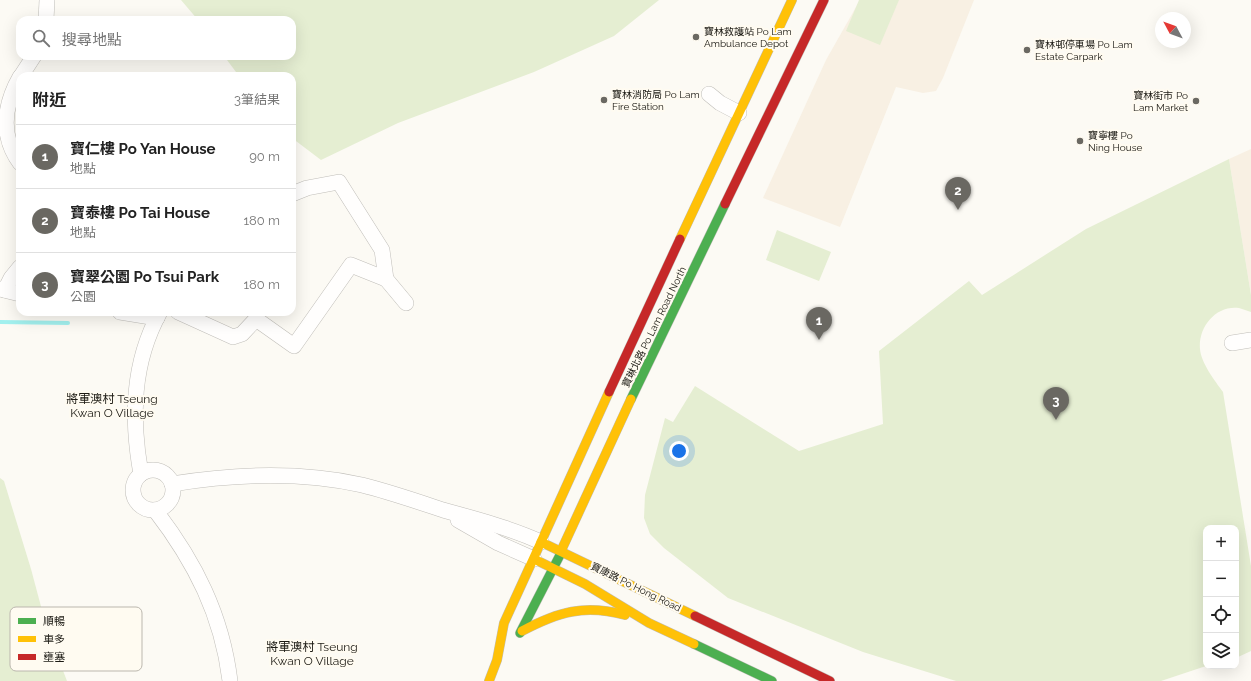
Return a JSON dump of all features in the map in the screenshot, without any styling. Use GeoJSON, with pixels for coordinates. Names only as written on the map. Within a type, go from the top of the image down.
{"type":"FeatureCollection","features":[{"type":"Feature","properties":{"kind":"main road","name":"寶琳北路 Po Lam Road North"},"geometry":{"type":"LineString","coordinates":[[490,681],[497,660],[504,624],[614,381],[792,0]]}},
{"type":"Feature","properties":{"kind":"main road","name":"寶琳北路 Po Lam Road North"},"geometry":{"type":"LineString","coordinates":[[497,660],[522,631],[561,551],[649,361],[824,0]]}},
{"type":"Feature","properties":{"kind":"main road","name":"寶康路 Po Hong Road"},"geometry":{"type":"LineString","coordinates":[[541,542],[830,681]]}},
{"type":"Feature","properties":{"kind":"main road","name":"寶康路 Po Hong Road"},"geometry":{"type":"LineString","coordinates":[[534,559],[585,584],[649,623],[772,681]]}},
{"type":"Feature","properties":{"kind":"main road"},"geometry":{"type":"LineString","coordinates":[[522,631],[555,615],[591,608],[609,610],[649,623]]}},
{"type":"Feature","properties":{"kind":"street"},"geometry":{"type":"LineString","coordinates":[[46,16],[47,0]]}},
{"type":"Feature","properties":{"kind":"street"},"geometry":{"type":"LineString","coordinates":[[23,72],[31,60]]}},
{"type":"Feature","properties":{"kind":"street"},"geometry":{"type":"LineString","coordinates":[[16,84],[10,96],[5,117],[7,138],[16,158]]}},
{"type":"Feature","properties":{"kind":"street"},"geometry":{"type":"LineString","coordinates":[[710,94],[720,103],[739,113]]}},
{"type":"Feature","properties":{"kind":"street"},"geometry":{"type":"LineString","coordinates":[[296,192],[306,188],[339,182],[382,250],[386,279]]}},
{"type":"Feature","properties":{"kind":"street"},"geometry":{"type":"LineString","coordinates":[[187,316],[232,337],[241,336],[256,319],[294,346],[351,265],[386,279],[406,303]]}},
{"type":"Feature","properties":{"kind":"street"},"geometry":{"type":"LineString","coordinates":[[16,272],[2,290],[16,293]]}},
{"type":"Feature","properties":{"kind":"street"},"geometry":{"type":"LineString","coordinates":[[141,474],[135,443],[134,411],[137,379],[144,348],[159,316]]}},
{"type":"Feature","properties":{"kind":"street"},"geometry":{"type":"LineString","coordinates":[[1232,343],[1251,340]]}},
{"type":"Feature","properties":{"kind":"street"},"geometry":{"type":"LineString","coordinates":[[155,510],[167,503],[171,498],[172,484],[169,478],[159,471],[152,470],[141,474],[134,484],[134,496],[140,506],[155,510],[179,541],[198,574],[213,610],[222,639],[230,681]]}},
{"type":"Feature","properties":{"kind":"street","name":"寶康路 Po Hong Road"},"geometry":{"type":"LineString","coordinates":[[172,484],[239,476],[280,475],[320,478],[361,485],[407,497],[437,508],[516,530],[541,542]]}},
{"type":"Feature","properties":{"kind":"street","name":"寶康路 Po Hong Road"},"geometry":{"type":"LineString","coordinates":[[437,508],[492,540],[534,559]]}},
{"type":"Feature","properties":{"kind":"shaded area"},"geometry":{"type":"Polygon","coordinates":[[[860,0],[974,0],[943,78],[936,91],[923,93],[896,87],[840,227],[763,198],[826,60],[860,0]]]}},
{"type":"Feature","properties":{"kind":"shaded area"},"geometry":{"type":"Polygon","coordinates":[[[1251,149],[1251,295],[1229,159],[1251,149]]]}},
{"type":"Feature","properties":{"kind":"green space"},"geometry":{"type":"Polygon","coordinates":[[[181,0],[659,0],[614,36],[534,72],[398,123],[321,160],[296,141],[296,72],[236,72],[227,60],[296,60],[296,16],[195,16],[181,0]]]}},
{"type":"Feature","properties":{"kind":"green space"},"geometry":{"type":"Polygon","coordinates":[[[859,0],[899,0],[880,45],[846,31],[859,0]]]}},
{"type":"Feature","properties":{"kind":"green space"},"geometry":{"type":"Polygon","coordinates":[[[1229,159],[1251,295],[1251,312],[1239,308],[1231,308],[1216,314],[1205,326],[1200,341],[1200,349],[1206,366],[1223,392],[1251,566],[1251,651],[1239,657],[1239,525],[1203,525],[1203,667],[1161,681],[956,681],[863,652],[728,598],[664,548],[650,534],[644,518],[645,495],[665,418],[673,422],[695,386],[799,451],[883,424],[879,351],[969,281],[982,295],[1086,229],[1229,159]]]}},
{"type":"Feature","properties":{"kind":"green space"},"geometry":{"type":"Polygon","coordinates":[[[777,230],[831,252],[819,281],[766,260],[777,230]]]}},
{"type":"Feature","properties":{"kind":"green space"},"geometry":{"type":"Polygon","coordinates":[[[0,478],[4,481],[41,607],[10,607],[10,671],[63,671],[67,681],[0,681],[0,478]]]}},
{"type":"Feature","properties":{"kind":"waterway"},"geometry":{"type":"LineString","coordinates":[[0,322],[68,323]]}},
{"type":"Feature","properties":{"kind":"traffic: fast"},"geometry":{"type":"LineString","coordinates":[[631,399],[725,204]]}},
{"type":"Feature","properties":{"kind":"traffic: fast"},"geometry":{"type":"LineString","coordinates":[[520,633],[560,555]]}},
{"type":"Feature","properties":{"kind":"traffic: fast"},"geometry":{"type":"LineString","coordinates":[[694,644],[772,681]]}},
{"type":"Feature","properties":{"kind":"traffic: slow"},"geometry":{"type":"LineString","coordinates":[[680,239],[792,0]]}},
{"type":"Feature","properties":{"kind":"traffic: slow"},"geometry":{"type":"LineString","coordinates":[[541,542],[609,392]]}},
{"type":"Feature","properties":{"kind":"traffic: slow"},"geometry":{"type":"LineString","coordinates":[[561,551],[631,399]]}},
{"type":"Feature","properties":{"kind":"traffic: slow"},"geometry":{"type":"LineString","coordinates":[[489,681],[497,660],[504,623],[541,542],[695,616]]}},
{"type":"Feature","properties":{"kind":"traffic: slow"},"geometry":{"type":"LineString","coordinates":[[534,559],[585,584],[649,623],[694,644]]}},
{"type":"Feature","properties":{"kind":"traffic: slow"},"geometry":{"type":"LineString","coordinates":[[522,631],[548,619],[584,610],[597,610],[625,615]]}},
{"type":"Feature","properties":{"kind":"traffic: jam"},"geometry":{"type":"LineString","coordinates":[[725,204],[824,0]]}},
{"type":"Feature","properties":{"kind":"traffic: jam"},"geometry":{"type":"LineString","coordinates":[[609,392],[680,239]]}},
{"type":"Feature","properties":{"kind":"traffic: jam"},"geometry":{"type":"LineString","coordinates":[[695,616],[830,681]]}},
{"type":"Feature","properties":{"kind":"place","name":"寶林救護站 Po Lam Ambulance Depot"},"geometry":{"type":"Point","coordinates":[696,37]}},
{"type":"Feature","properties":{"kind":"place","name":"寶林邨停車場 Po Lam Estate Carpark"},"geometry":{"type":"Point","coordinates":[1027,50]}},
{"type":"Feature","properties":{"kind":"place","name":"寶林消防局 Po Lam Fire Station"},"geometry":{"type":"Point","coordinates":[604,100]}},
{"type":"Feature","properties":{"kind":"place","name":"寶林街市 Po Lam Market"},"geometry":{"type":"Point","coordinates":[1196,101]}},
{"type":"Feature","properties":{"kind":"place","name":"寶寧樓 Po Ning House"},"geometry":{"type":"Point","coordinates":[1080,141]}},
{"type":"Feature","properties":{"kind":"place","name":"寶泰樓 Po Tai House"},"geometry":{"type":"Point","coordinates":[958,210]}},
{"type":"Feature","properties":{"kind":"place","name":"寶仁樓 Po Yan House"},"geometry":{"type":"Point","coordinates":[819,340]}},
{"type":"Feature","properties":{"kind":"place","name":"寶翠公園 Po Tsui Park"},"geometry":{"type":"Point","coordinates":[1056,420]}},
{"type":"Feature","properties":{"kind":"district","name":"將軍澳村 Tseung Kwan O Village"},"geometry":{"type":"Point","coordinates":[112,406]}},
{"type":"Feature","properties":{"kind":"district","name":"將軍澳村 Tseung Kwan O Village"},"geometry":{"type":"Point","coordinates":[312,654]}}]}
